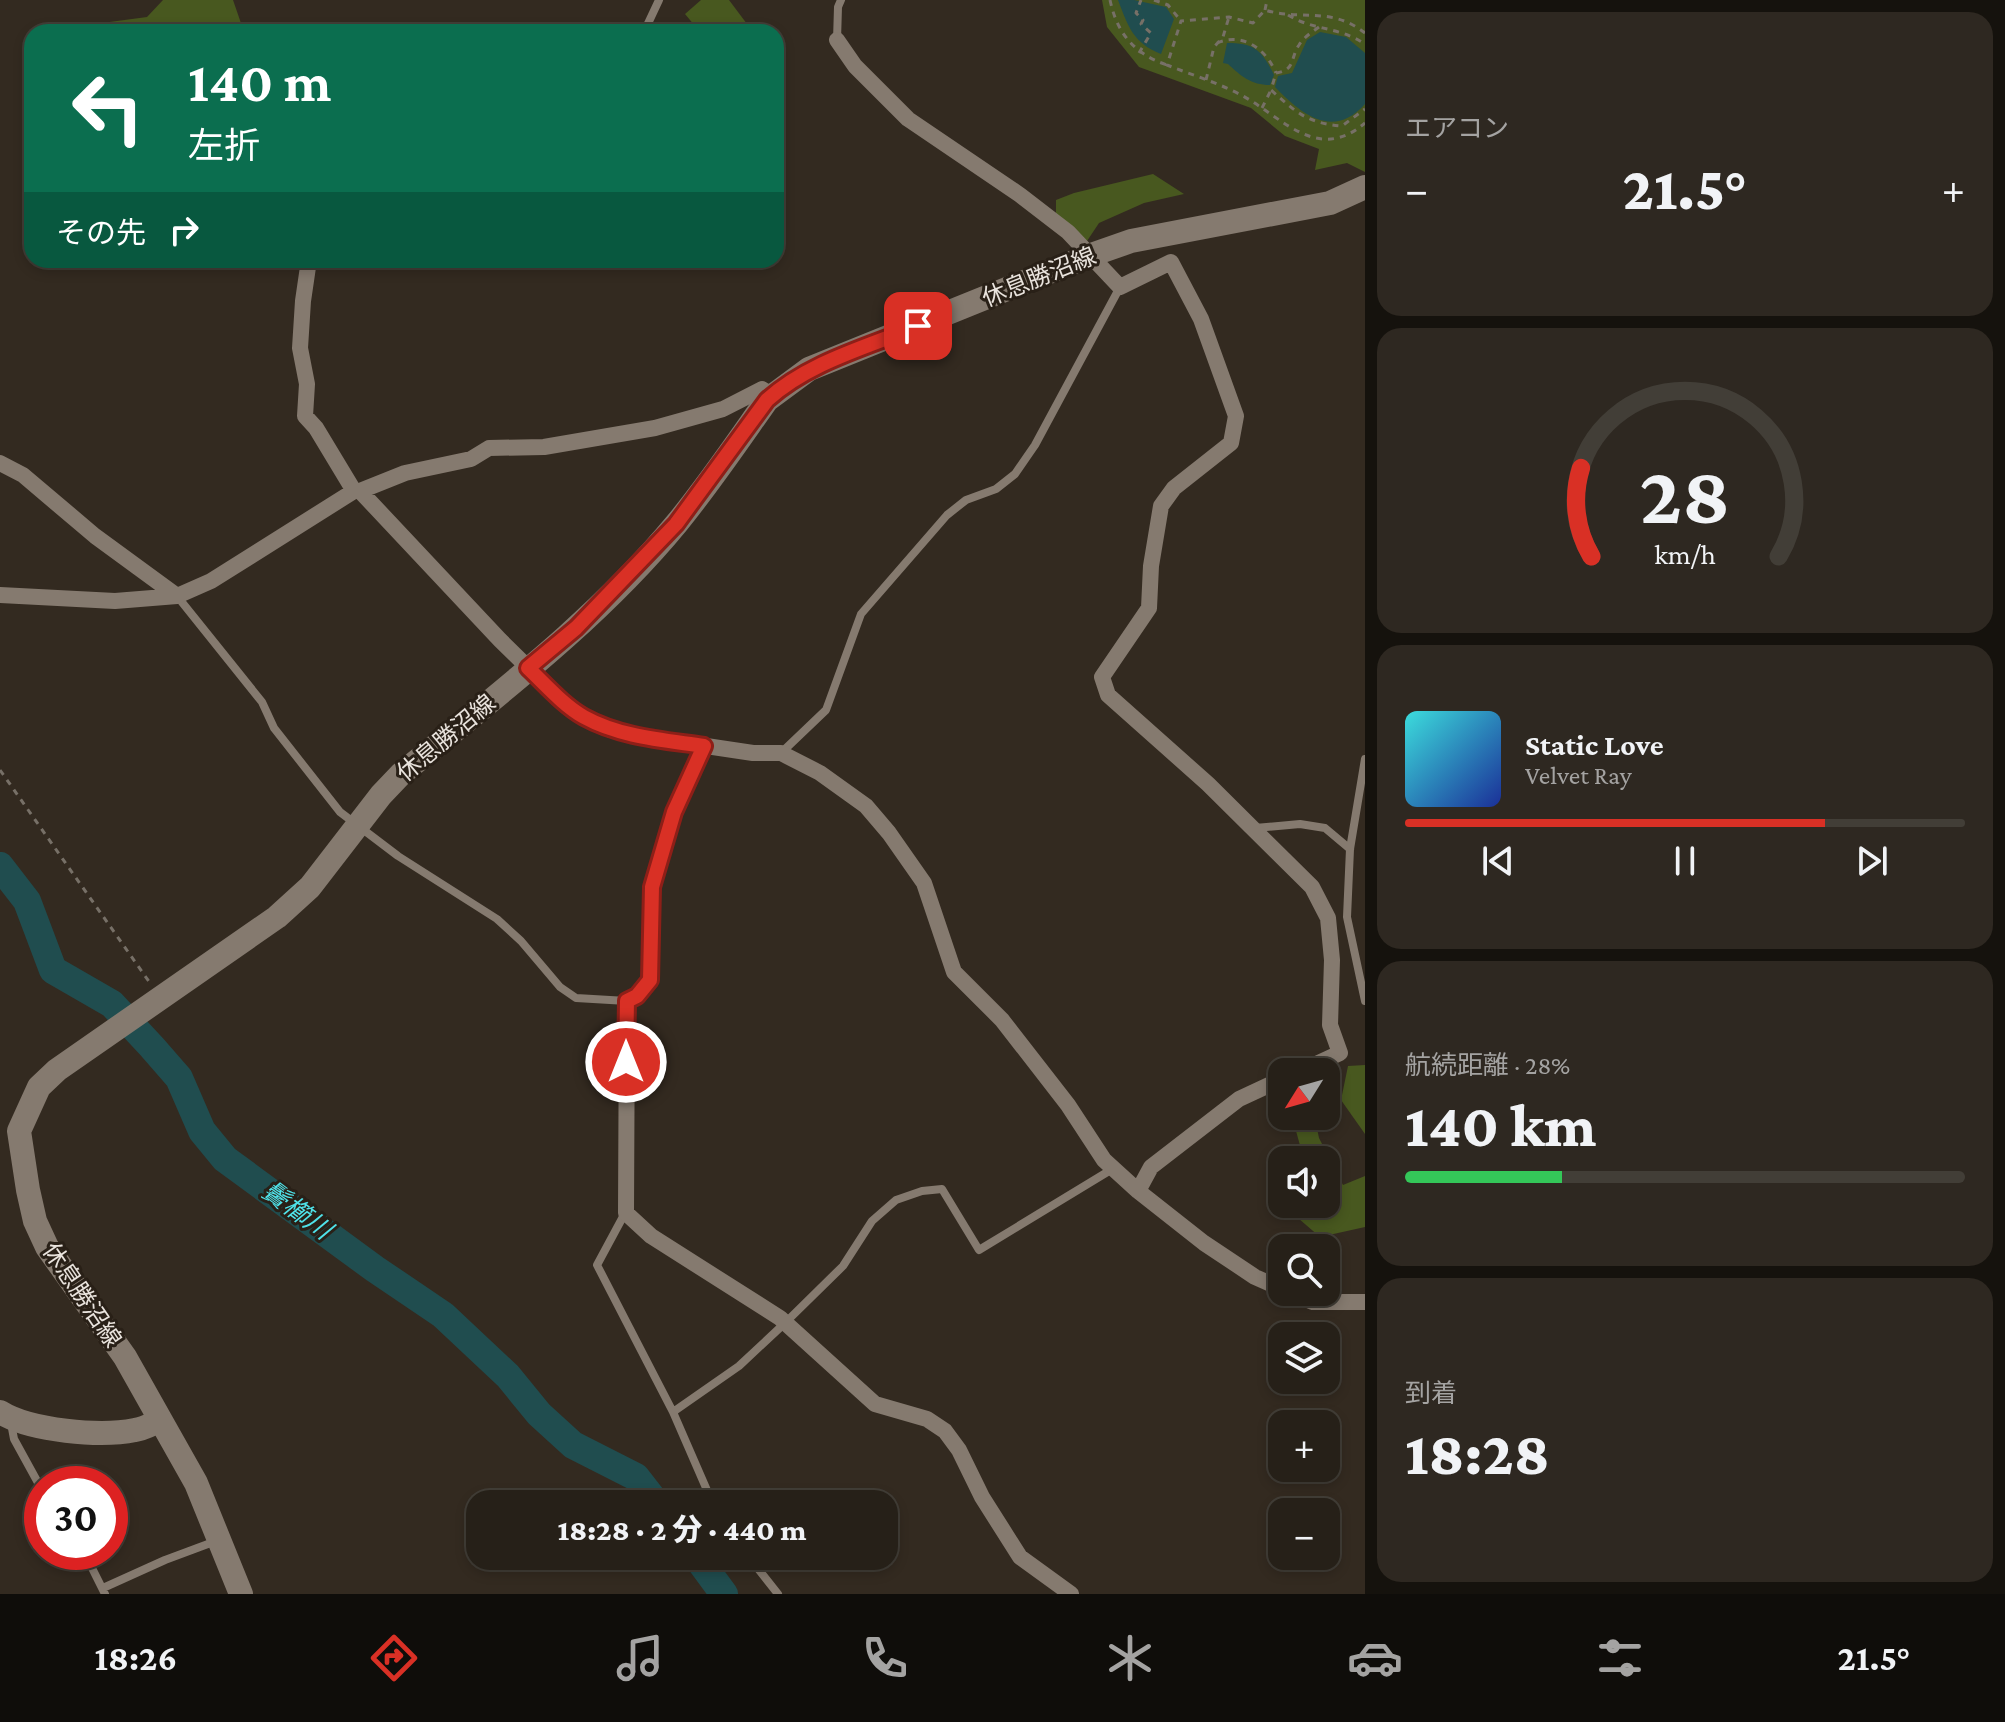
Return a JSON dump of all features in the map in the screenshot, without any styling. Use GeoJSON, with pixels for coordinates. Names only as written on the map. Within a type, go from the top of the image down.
{"type":"FeatureCollection","features":[{"type":"Feature","properties":{"kind":"main road","name":"休息勝沼線"},"geometry":{"type":"LineString","coordinates":[[241,1594],[196,1483],[125,1357],[47,1247],[35,1221],[9,1131],[39,1087],[57,1070],[277,917],[310,887],[401,774],[576,628],[676,524],[772,395],[809,369],[1131,241],[1330,203],[1365,187]]}},
{"type":"Feature","properties":{"kind":"main road"},"geometry":{"type":"LineString","coordinates":[[5,1415],[66,1432],[137,1430],[159,1421]]}},
{"type":"Feature","properties":{"kind":"street"},"geometry":{"type":"LineString","coordinates":[[837,40],[855,66],[908,119],[1020,195],[1068,232],[1120,287],[1171,262],[1201,319],[1236,416],[1231,443],[1174,488],[1161,506],[1151,566],[1149,608],[1102,677],[1108,695],[1208,784],[1312,887],[1328,918],[1332,960],[1330,1025],[1340,1053],[1329,1058]]}},
{"type":"Feature","properties":{"kind":"street"},"geometry":{"type":"LineString","coordinates":[[308,268],[300,348],[307,384],[305,416],[357,491],[528,668],[573,709],[611,730],[704,746],[781,753],[820,773],[866,806],[924,883],[954,972],[1002,1020],[1068,1105],[1104,1160],[1204,1243],[1268,1283]]}},
{"type":"Feature","properties":{"kind":"street"},"geometry":{"type":"LineString","coordinates":[[0,595],[115,601],[177,596],[211,581],[357,491],[405,473],[471,459],[489,448],[544,447],[631,434],[723,409],[762,389],[772,395]]}},
{"type":"Feature","properties":{"kind":"street"},"geometry":{"type":"LineString","coordinates":[[0,463],[23,475],[95,536],[177,596]]}},
{"type":"Feature","properties":{"kind":"street"},"geometry":{"type":"LineString","coordinates":[[704,746],[674,812],[652,887],[650,980],[637,996],[627,1001],[626,1213],[651,1236],[785,1323],[875,1404],[927,1419],[945,1431],[1020,1557],[1071,1594]]}},
{"type":"Feature","properties":{"kind":"street"},"geometry":{"type":"LineString","coordinates":[[1138,1191],[1151,1167],[1239,1099],[1268,1086]]}},
{"type":"Feature","properties":{"kind":"street"},"geometry":{"type":"LineString","coordinates":[[1340,1302],[1365,1302]]}},
{"type":"Feature","properties":{"kind":"lane"},"geometry":{"type":"LineString","coordinates":[[648,24],[659,0]]}},
{"type":"Feature","properties":{"kind":"lane"},"geometry":{"type":"LineString","coordinates":[[837,40],[841,0]]}},
{"type":"Feature","properties":{"kind":"lane"},"geometry":{"type":"LineString","coordinates":[[781,753],[826,710],[861,614],[947,515],[966,500],[996,489],[1015,474],[1035,445],[1120,287]]}},
{"type":"Feature","properties":{"kind":"lane"},"geometry":{"type":"LineString","coordinates":[[177,596],[262,702],[274,728],[340,812],[398,856],[497,919],[521,941],[560,987],[576,998],[627,1001]]}},
{"type":"Feature","properties":{"kind":"lane"},"geometry":{"type":"LineString","coordinates":[[1365,759],[1350,849],[1347,917],[1365,1001]]}},
{"type":"Feature","properties":{"kind":"lane"},"geometry":{"type":"LineString","coordinates":[[1253,828],[1300,824],[1325,828],[1350,849]]}},
{"type":"Feature","properties":{"kind":"lane"},"geometry":{"type":"LineString","coordinates":[[673,1412],[739,1366],[785,1323],[843,1266],[872,1221],[896,1200],[922,1191],[942,1189],[979,1250],[1114,1168]]}},
{"type":"Feature","properties":{"kind":"lane"},"geometry":{"type":"LineString","coordinates":[[626,1213],[597,1265],[673,1412],[707,1490]]}},
{"type":"Feature","properties":{"kind":"lane"},"geometry":{"type":"LineString","coordinates":[[5,1415],[29,1466]]}},
{"type":"Feature","properties":{"kind":"lane"},"geometry":{"type":"LineString","coordinates":[[93,1570],[105,1592],[165,1560],[218,1540]]}},
{"type":"Feature","properties":{"kind":"lane"},"geometry":{"type":"LineString","coordinates":[[759,1570],[778,1594]]}},
{"type":"Feature","properties":{"kind":"path"},"geometry":{"type":"LineString","coordinates":[[1110,0],[1118,28],[1139,53],[1242,95],[1282,124],[1321,140],[1340,138],[1365,123]]}},
{"type":"Feature","properties":{"kind":"path"},"geometry":{"type":"LineString","coordinates":[[1139,53],[1151,33],[1141,24],[1143,20],[1136,13],[1141,0]]}},
{"type":"Feature","properties":{"kind":"path"},"geometry":{"type":"LineString","coordinates":[[1154,0],[1168,5],[1181,21]]}},
{"type":"Feature","properties":{"kind":"path"},"geometry":{"type":"LineString","coordinates":[[1181,21],[1229,17],[1253,23],[1265,10],[1267,0]]}},
{"type":"Feature","properties":{"kind":"path"},"geometry":{"type":"LineString","coordinates":[[1265,10],[1339,18],[1365,33]]}},
{"type":"Feature","properties":{"kind":"path"},"geometry":{"type":"LineString","coordinates":[[1285,13],[1302,23],[1344,31],[1365,44]]}},
{"type":"Feature","properties":{"kind":"path"},"geometry":{"type":"LineString","coordinates":[[1206,80],[1214,47],[1223,37],[1229,17]]}},
{"type":"Feature","properties":{"kind":"path"},"geometry":{"type":"LineString","coordinates":[[1167,65],[1181,21]]}},
{"type":"Feature","properties":{"kind":"path"},"geometry":{"type":"LineString","coordinates":[[1276,73],[1288,70],[1293,64],[1297,47],[1319,27]]}},
{"type":"Feature","properties":{"kind":"path"},"geometry":{"type":"LineString","coordinates":[[1217,43],[1226,39],[1248,42],[1269,58],[1276,73],[1262,108]]}},
{"type":"Feature","properties":{"kind":"path"},"geometry":{"type":"LineString","coordinates":[[1271,90],[1289,108],[1325,125],[1342,126],[1365,109]]}},
{"type":"Feature","properties":{"kind":"path"},"geometry":{"type":"LineString","coordinates":[[0,770],[158,999]]}},
{"type":"Feature","properties":{"kind":"green space"},"geometry":{"type":"Polygon","coordinates":[[[163,0],[233,0],[241,24],[102,24],[147,17],[163,0]]]}},
{"type":"Feature","properties":{"kind":"green space"},"geometry":{"type":"Polygon","coordinates":[[[701,0],[729,0],[747,24],[693,24],[685,14],[701,0]]]}},
{"type":"Feature","properties":{"kind":"green space"},"geometry":{"type":"Polygon","coordinates":[[[1102,0],[1365,0],[1365,172],[1347,163],[1315,170],[1319,149],[1285,136],[1251,108],[1139,67],[1107,27],[1102,0]]]}},
{"type":"Feature","properties":{"kind":"green space"},"geometry":{"type":"Polygon","coordinates":[[[1153,174],[1184,194],[1144,203],[1099,223],[1087,241],[1056,216],[1056,200],[1153,174]]]}},
{"type":"Feature","properties":{"kind":"green space"},"geometry":{"type":"Polygon","coordinates":[[[1365,1065],[1365,1134],[1341,1100],[1348,1066],[1365,1065]]]}},
{"type":"Feature","properties":{"kind":"green space"},"geometry":{"type":"Polygon","coordinates":[[[1296,1130],[1317,1130],[1323,1146],[1300,1146],[1296,1130]]]}},
{"type":"Feature","properties":{"kind":"green space"},"geometry":{"type":"Polygon","coordinates":[[[1365,1176],[1365,1227],[1334,1234],[1317,1234],[1298,1218],[1340,1218],[1340,1179],[1343,1185],[1365,1176]]]}},
{"type":"Feature","properties":{"kind":"water"},"geometry":{"type":"Polygon","coordinates":[[[1118,0],[1166,7],[1174,19],[1161,54],[1138,39],[1118,0]]]}},
{"type":"Feature","properties":{"kind":"water"},"geometry":{"type":"Polygon","coordinates":[[[1320,32],[1346,37],[1365,53],[1365,104],[1353,115],[1341,120],[1329,122],[1306,114],[1275,87],[1278,76],[1292,73],[1307,40],[1320,32]]]}},
{"type":"Feature","properties":{"kind":"water"},"geometry":{"type":"Polygon","coordinates":[[[1227,43],[1244,44],[1261,54],[1274,75],[1270,85],[1252,82],[1223,63],[1227,43]]]}},
{"type":"Feature","properties":{"kind":"waterway","name":"鬢櫛川"},"geometry":{"type":"LineString","coordinates":[[0,866],[27,901],[53,970],[112,1004],[152,1047],[179,1078],[202,1131],[225,1159],[443,1315],[508,1376],[539,1414],[573,1445],[636,1477],[646,1490]]}},
{"type":"Feature","properties":{"kind":"waterway","name":"鬢櫛川"},"geometry":{"type":"LineString","coordinates":[[706,1570],[724,1594]]}},
{"type":"Feature","properties":{"kind":"route"},"geometry":{"type":"LineString","coordinates":[[626,1062],[627,1001],[637,996],[650,980],[652,887],[674,812],[704,746],[611,730],[562,701],[528,668],[576,628],[676,524],[767,400],[779,389],[809,369],[918,326]]}}]}
